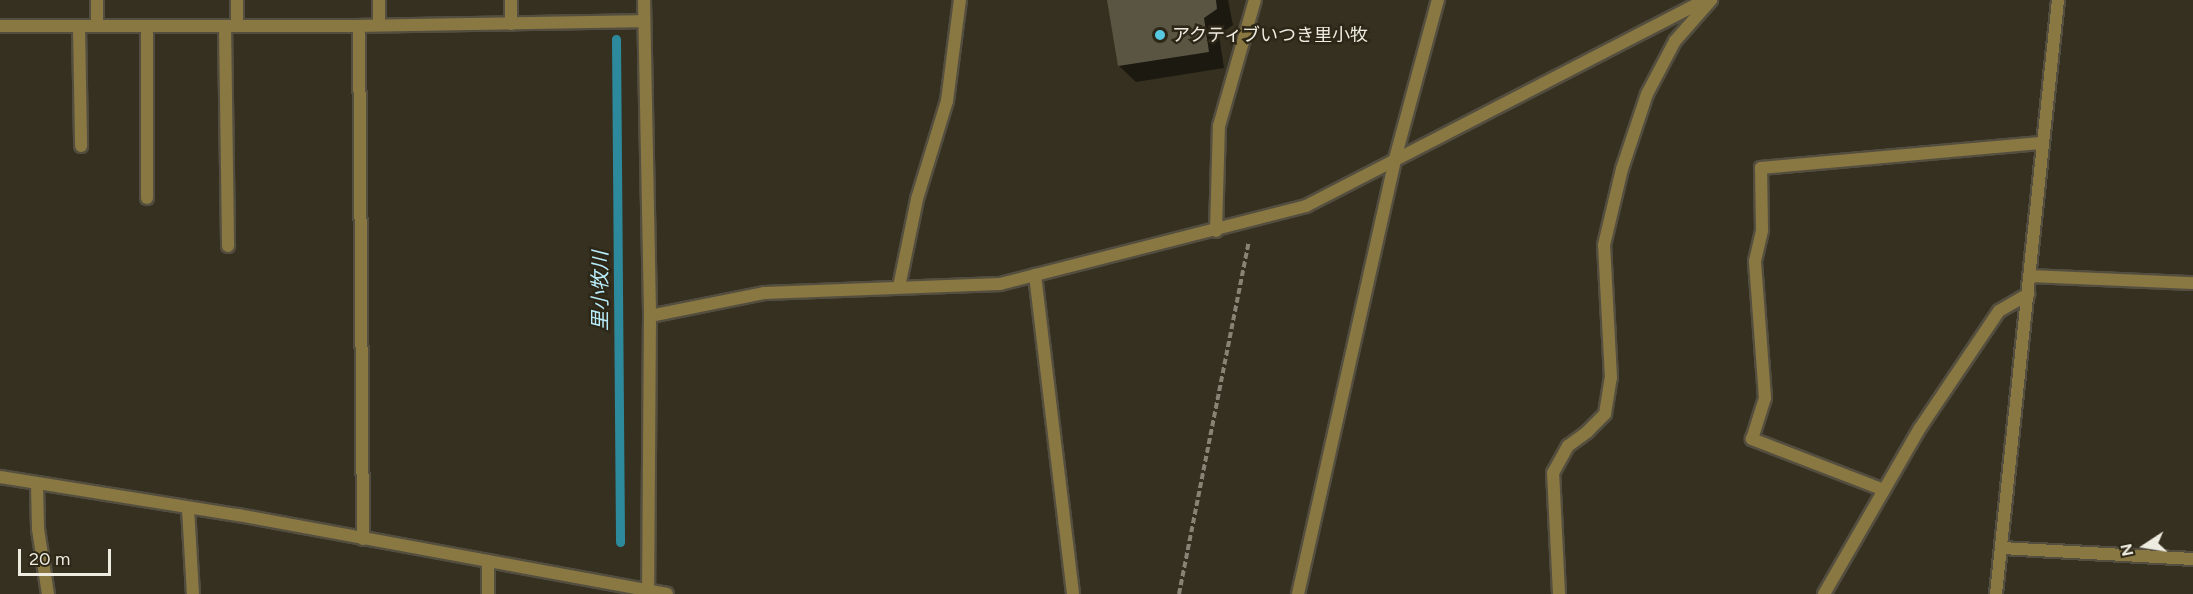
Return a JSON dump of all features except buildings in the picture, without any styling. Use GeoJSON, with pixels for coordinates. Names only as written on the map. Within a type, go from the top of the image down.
{"type":"FeatureCollection","features":[{"type":"Feature","properties":{"kind":"street"},"geometry":{"type":"LineString","coordinates":[[97,0],[97,26]]}},
{"type":"Feature","properties":{"kind":"street"},"geometry":{"type":"LineString","coordinates":[[228,246],[231,26],[237,0]]}},
{"type":"Feature","properties":{"kind":"street"},"geometry":{"type":"LineString","coordinates":[[379,0],[379,25]]}},
{"type":"Feature","properties":{"kind":"street"},"geometry":{"type":"LineString","coordinates":[[511,0],[511,24]]}},
{"type":"Feature","properties":{"kind":"street"},"geometry":{"type":"LineString","coordinates":[[644,0],[650,316],[647,592]]}},
{"type":"Feature","properties":{"kind":"street"},"geometry":{"type":"LineString","coordinates":[[899,287],[917,200],[947,100],[960,0]]}},
{"type":"Feature","properties":{"kind":"street"},"geometry":{"type":"LineString","coordinates":[[1216,231],[1219,126],[1254,0]]}},
{"type":"Feature","properties":{"kind":"street"},"geometry":{"type":"LineString","coordinates":[[1298,594],[1395,159],[1438,0]]}},
{"type":"Feature","properties":{"kind":"street"},"geometry":{"type":"LineString","coordinates":[[650,316],[764,293],[1000,284],[1253,222],[1306,206],[1705,0]]}},
{"type":"Feature","properties":{"kind":"street"},"geometry":{"type":"LineString","coordinates":[[1559,594],[1553,473],[1568,446],[1587,432],[1605,414],[1611,378],[1604,245],[1622,169],[1647,94],[1675,41],[1711,0]]}},
{"type":"Feature","properties":{"kind":"street"},"geometry":{"type":"LineString","coordinates":[[1996,594],[2058,0]]}},
{"type":"Feature","properties":{"kind":"street"},"geometry":{"type":"LineString","coordinates":[[0,26],[359,26],[644,21]]}},
{"type":"Feature","properties":{"kind":"street"},"geometry":{"type":"LineString","coordinates":[[79,26],[81,146]]}},
{"type":"Feature","properties":{"kind":"street"},"geometry":{"type":"LineString","coordinates":[[147,26],[147,198]]}},
{"type":"Feature","properties":{"kind":"street"},"geometry":{"type":"LineString","coordinates":[[359,26],[363,539]]}},
{"type":"Feature","properties":{"kind":"street"},"geometry":{"type":"LineString","coordinates":[[1884,490],[1752,439],[1765,398],[1755,261],[1762,230],[1761,168],[2043,143]]}},
{"type":"Feature","properties":{"kind":"street"},"geometry":{"type":"LineString","coordinates":[[1035,275],[1073,594]]}},
{"type":"Feature","properties":{"kind":"street"},"geometry":{"type":"LineString","coordinates":[[2030,276],[2193,283]]}},
{"type":"Feature","properties":{"kind":"street"},"geometry":{"type":"LineString","coordinates":[[1824,594],[1920,428],[1999,311],[2029,294]]}},
{"type":"Feature","properties":{"kind":"street"},"geometry":{"type":"LineString","coordinates":[[0,477],[188,508],[667,594]]}},
{"type":"Feature","properties":{"kind":"street"},"geometry":{"type":"LineString","coordinates":[[37,484],[38,530],[48,594]]}},
{"type":"Feature","properties":{"kind":"street"},"geometry":{"type":"LineString","coordinates":[[188,508],[193,594]]}},
{"type":"Feature","properties":{"kind":"street"},"geometry":{"type":"LineString","coordinates":[[2002,548],[2193,559]]}},
{"type":"Feature","properties":{"kind":"street"},"geometry":{"type":"LineString","coordinates":[[488,562],[488,594]]}},
{"type":"Feature","properties":{"kind":"path"},"geometry":{"type":"LineString","coordinates":[[1179,594],[1253,222]]}},
{"type":"Feature","properties":{"kind":"waterway","name":"里小牧川"},"geometry":{"type":"LineString","coordinates":[[616,39],[620,542]]}},
{"type":"Feature","properties":{"kind":"place","name":"アクティブいつき里小牧"},"geometry":{"type":"Point","coordinates":[1160,35]}}]}
